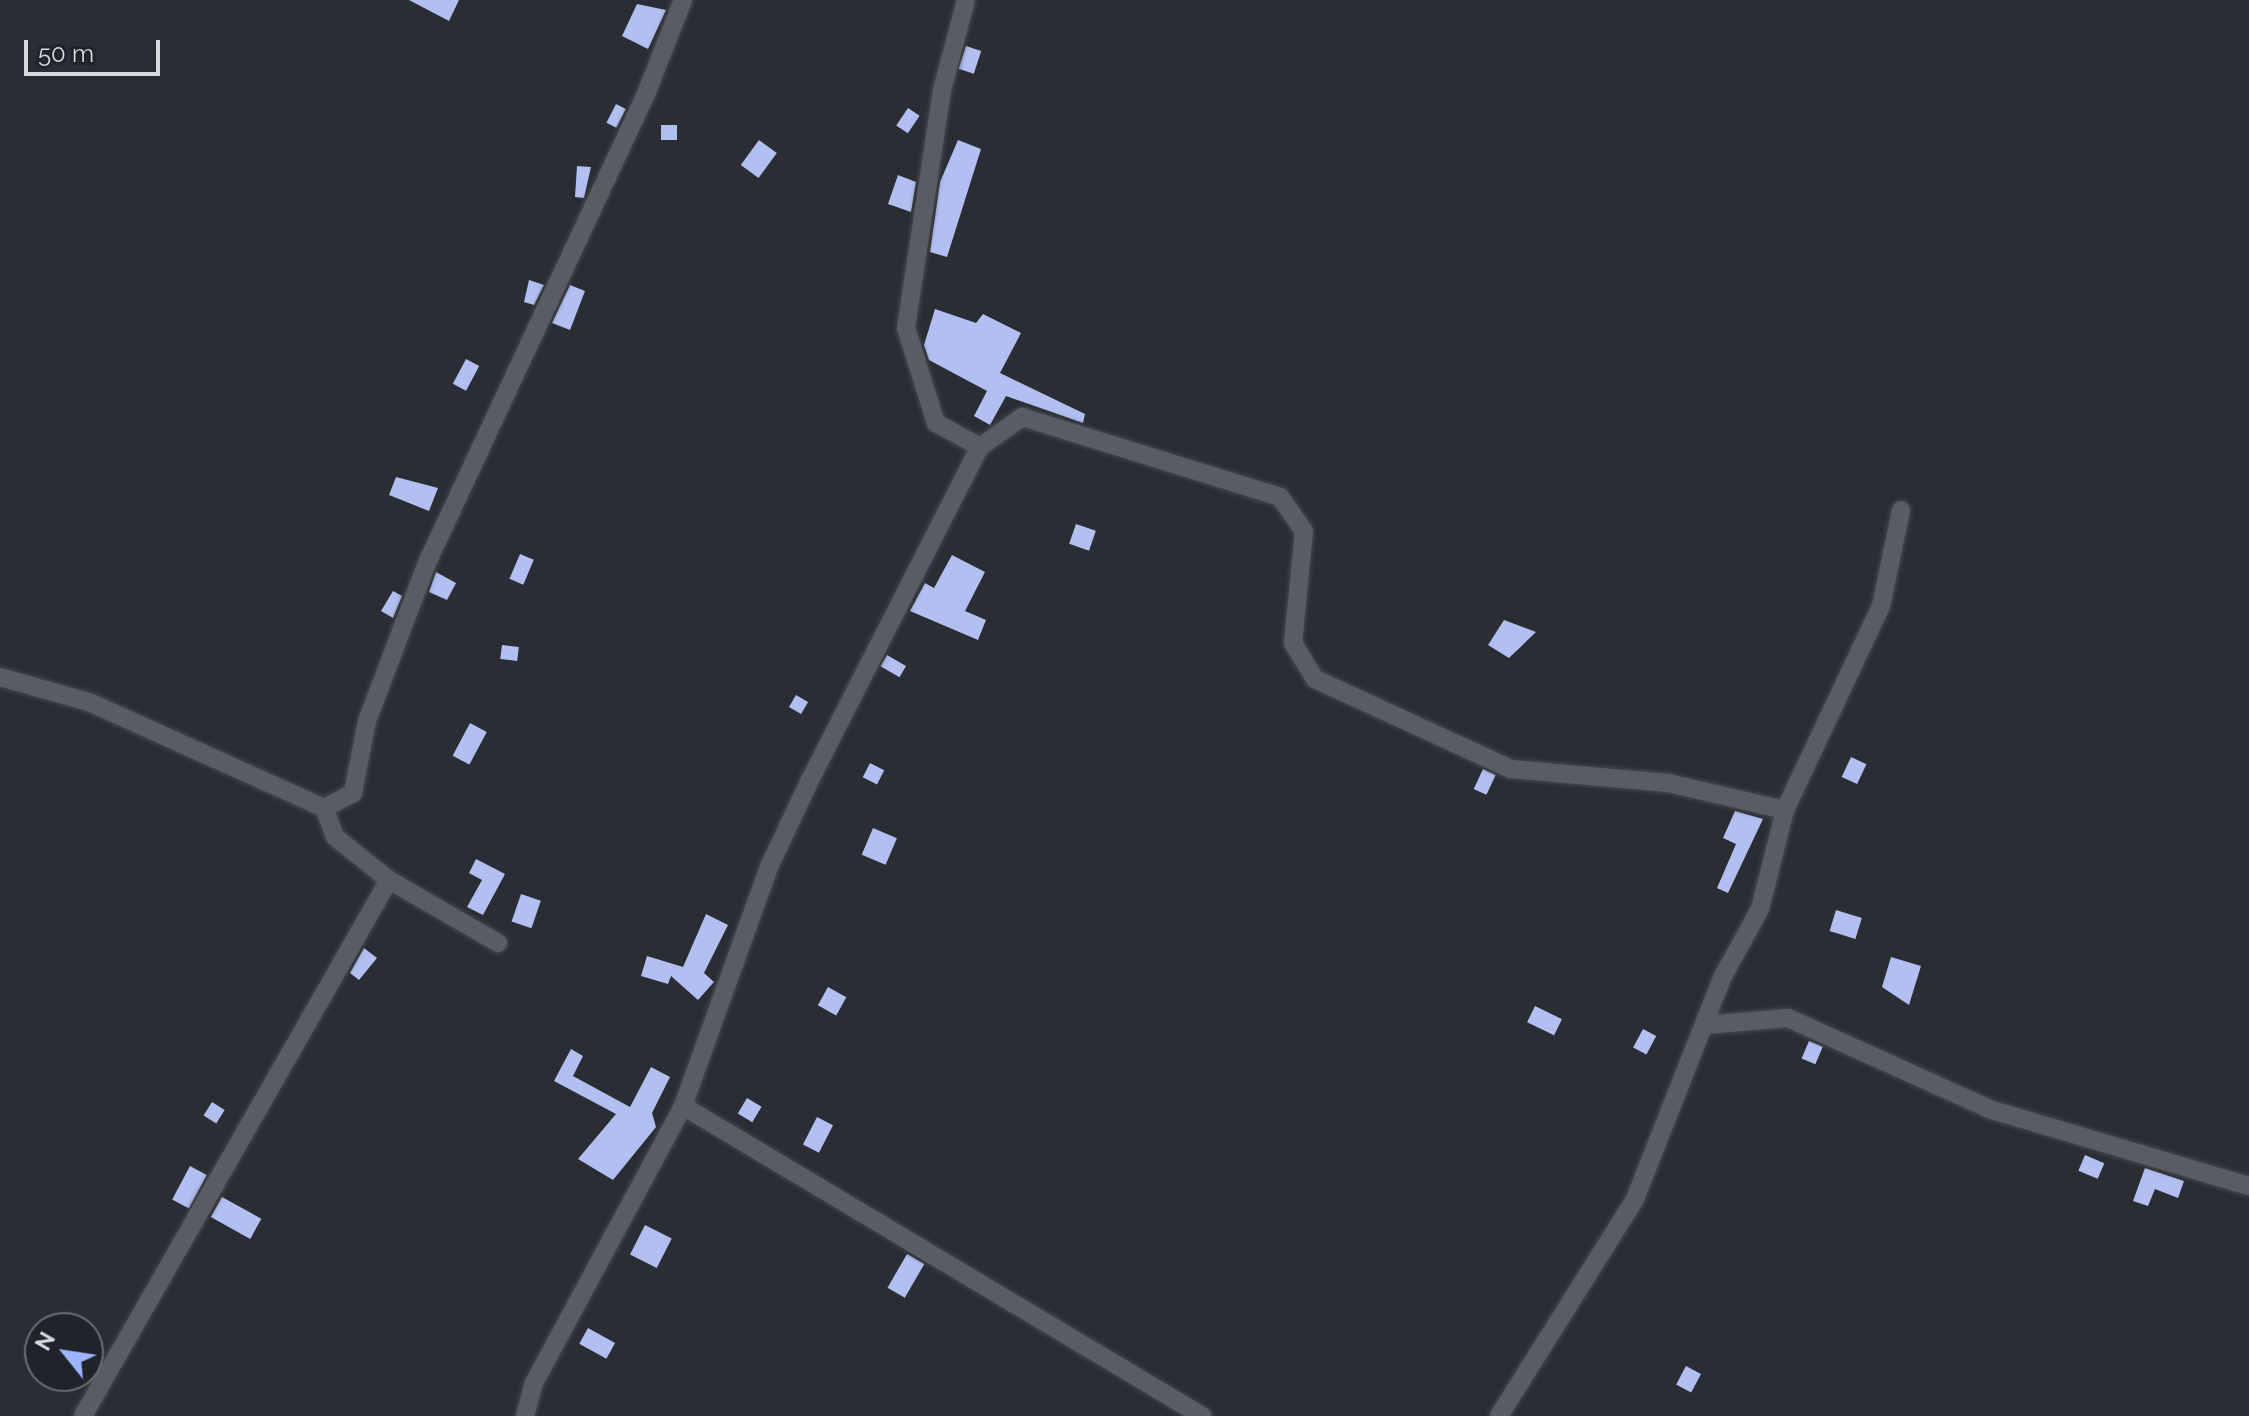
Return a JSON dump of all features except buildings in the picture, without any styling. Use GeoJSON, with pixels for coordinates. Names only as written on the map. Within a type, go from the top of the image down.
{"type":"FeatureCollection","features":[{"type":"Feature","properties":{"kind":"street"},"geometry":{"type":"LineString","coordinates":[[324,808],[353,793],[367,721],[427,563],[683,0]]}},
{"type":"Feature","properties":{"kind":"street"},"geometry":{"type":"LineString","coordinates":[[966,0],[942,90],[906,328],[936,423],[980,447]]}},
{"type":"Feature","properties":{"kind":"street"},"geometry":{"type":"LineString","coordinates":[[525,1416],[534,1383],[683,1106],[770,865],[980,447],[1022,417],[1280,497],[1304,531],[1293,643],[1315,679],[1511,769],[1668,783],[1785,810]]}},
{"type":"Feature","properties":{"kind":"street"},"geometry":{"type":"LineString","coordinates":[[1499,1416],[1635,1199],[1722,978],[1760,909],[1785,810],[1881,606],[1901,510]]}},
{"type":"Feature","properties":{"kind":"street"},"geometry":{"type":"LineString","coordinates":[[0,677],[89,702],[324,808],[335,837],[389,880],[498,943]]}},
{"type":"Feature","properties":{"kind":"street"},"geometry":{"type":"LineString","coordinates":[[83,1416],[389,880]]}},
{"type":"Feature","properties":{"kind":"street"},"geometry":{"type":"LineString","coordinates":[[1706,1025],[1788,1018],[1992,1110],[2249,1186]]}},
{"type":"Feature","properties":{"kind":"street"},"geometry":{"type":"LineString","coordinates":[[683,1106],[1202,1416]]}}]}
